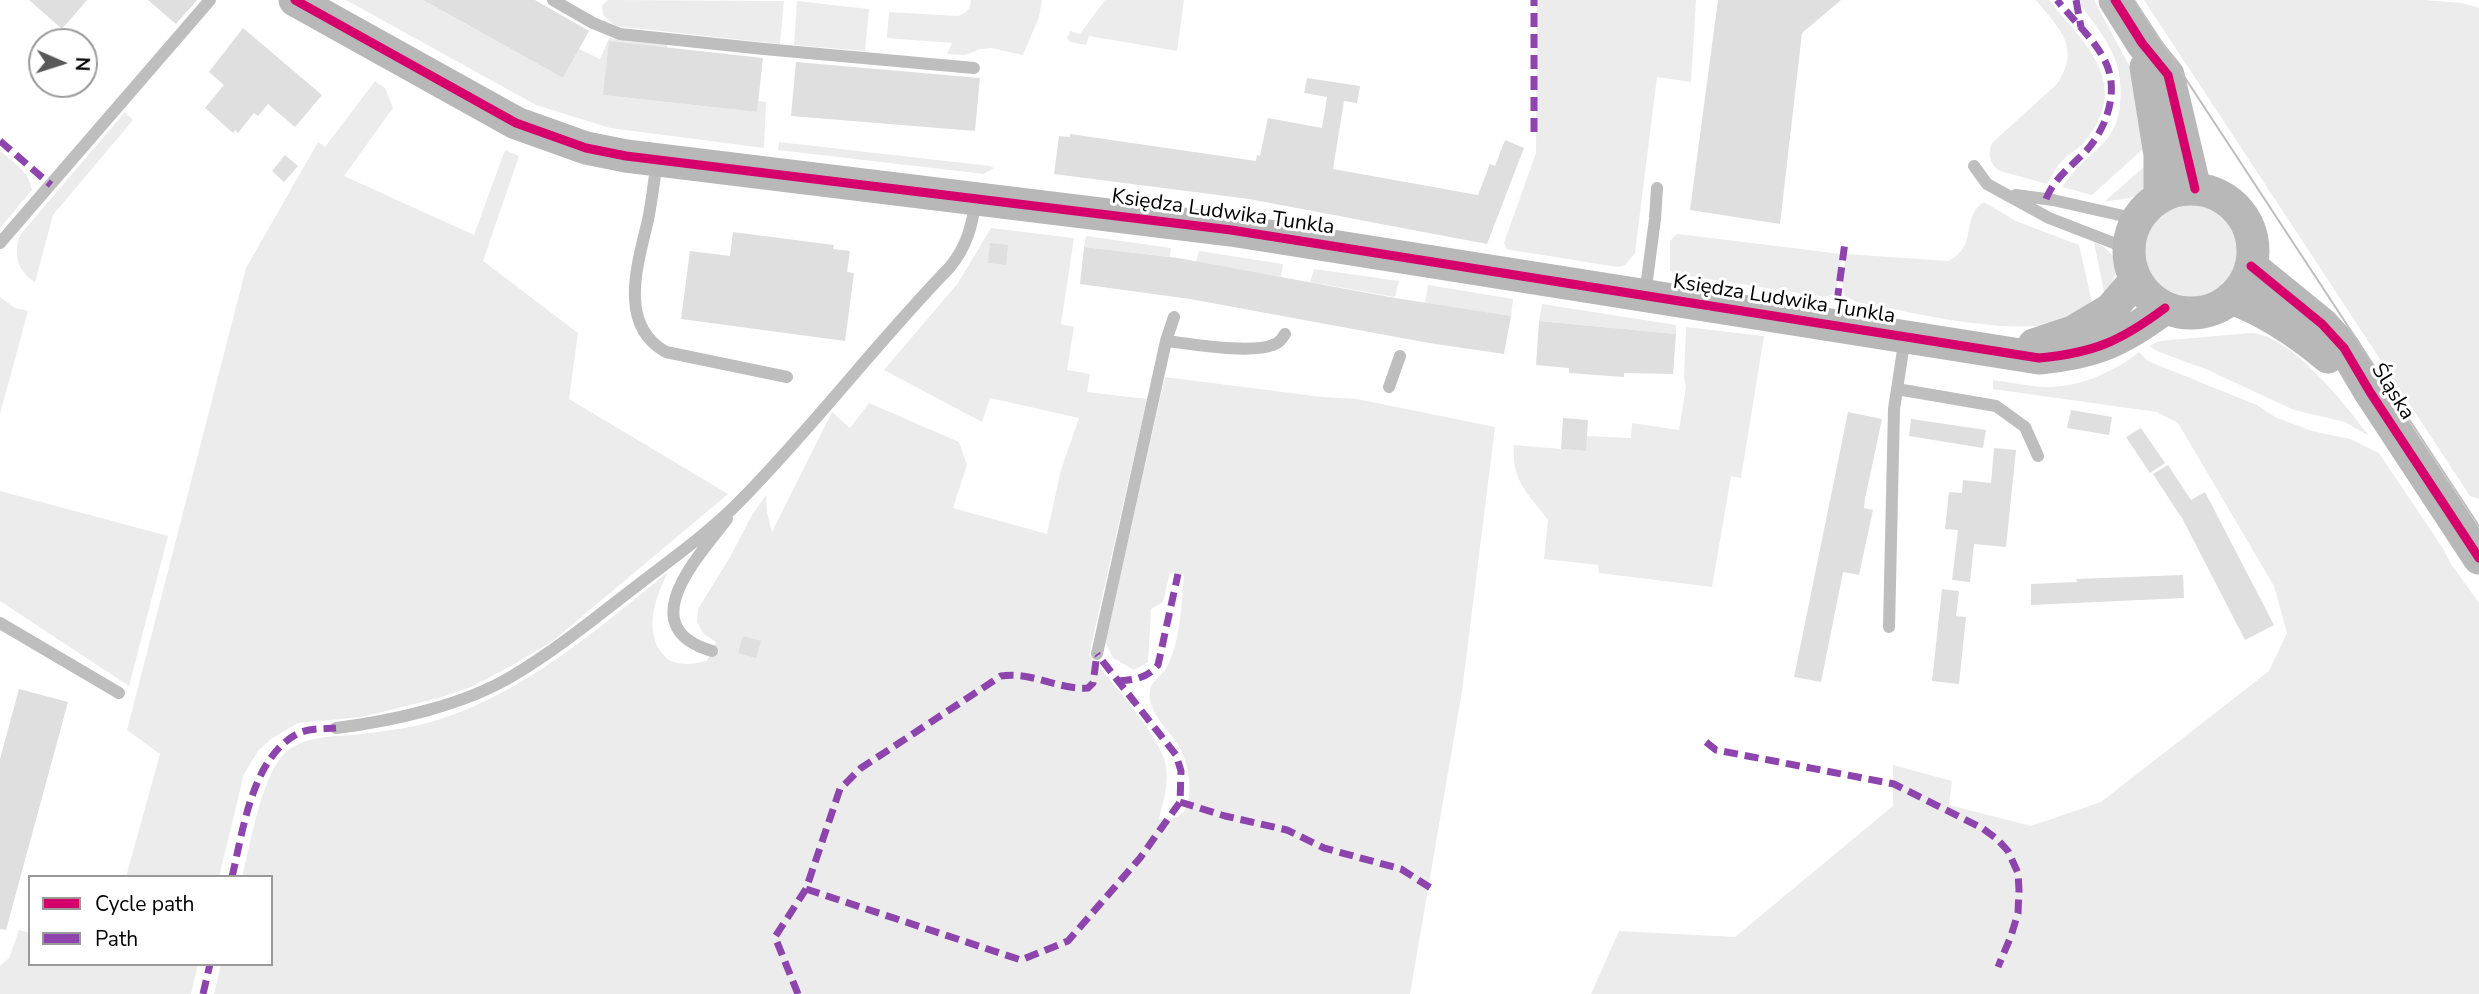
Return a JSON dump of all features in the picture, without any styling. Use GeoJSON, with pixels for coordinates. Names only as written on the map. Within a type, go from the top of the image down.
{"type":"FeatureCollection","features":[{"type":"Feature","properties":{"kind":"street","name":"Księdza Ludwika Tunkla"},"geometry":{"type":"LineString","coordinates":[[295,0],[516,123],[586,148],[657,161],[1231,230],[2039,358],[2074,355],[2110,344],[2165,308]]}},
{"type":"Feature","properties":{"kind":"street"},"geometry":{"type":"LineString","coordinates":[[2115,0],[2142,43],[2168,75],[2195,188]]}},
{"type":"Feature","properties":{"kind":"street"},"geometry":{"type":"LineString","coordinates":[[2141,236],[2177,190],[2195,188],[2213,192],[2229,201],[2241,214],[2249,230],[2253,248],[2251,266],[2243,283],[2231,298],[2205,311],[2191,313],[2165,308],[2143,290],[2141,236],[2160,155],[2142,43]]}},
{"type":"Feature","properties":{"kind":"street","name":"Księdza Ludwika Tunkla"},"geometry":{"type":"LineString","coordinates":[[2008,353],[2073,332],[2110,310],[2141,236]]}},
{"type":"Feature","properties":{"kind":"street","name":"Śląska"},"geometry":{"type":"LineString","coordinates":[[2251,266],[2322,324],[2344,348],[2370,392],[2472,538]]}},
{"type":"Feature","properties":{"kind":"street","name":"Śląska"},"geometry":{"type":"LineString","coordinates":[[2231,298],[2256,306],[2299,334],[2370,392]]}},
{"type":"Feature","properties":{"kind":"lane"},"geometry":{"type":"LineString","coordinates":[[0,243],[210,0]]}},
{"type":"Feature","properties":{"kind":"lane"},"geometry":{"type":"LineString","coordinates":[[553,0],[593,23],[620,34],[974,68]]}},
{"type":"Feature","properties":{"kind":"lane"},"geometry":{"type":"LineString","coordinates":[[657,161],[649,217],[636,267],[634,297],[644,334],[653,345],[666,352],[787,377]]}},
{"type":"Feature","properties":{"kind":"lane"},"geometry":{"type":"LineString","coordinates":[[1974,166],[1987,184],[2049,218],[2141,236]]}},
{"type":"Feature","properties":{"kind":"lane"},"geometry":{"type":"LineString","coordinates":[[1645,295],[1657,188]]}},
{"type":"Feature","properties":{"kind":"lane"},"geometry":{"type":"LineString","coordinates":[[2008,194],[2053,200],[2141,236]]}},
{"type":"Feature","properties":{"kind":"lane"},"geometry":{"type":"LineString","coordinates":[[712,651],[693,645],[683,636],[675,622],[674,601],[681,580],[740,501],[962,252],[969,236],[977,198]]}},
{"type":"Feature","properties":{"kind":"lane"},"geometry":{"type":"LineString","coordinates":[[1097,654],[1166,341],[1174,317]]}},
{"type":"Feature","properties":{"kind":"lane"},"geometry":{"type":"LineString","coordinates":[[1166,341],[1231,348],[1269,347],[1280,342],[1285,334]]}},
{"type":"Feature","properties":{"kind":"lane"},"geometry":{"type":"LineString","coordinates":[[1889,627],[1894,409],[1906,337]]}},
{"type":"Feature","properties":{"kind":"lane"},"geometry":{"type":"LineString","coordinates":[[1389,387],[1400,356]]}},
{"type":"Feature","properties":{"kind":"lane"},"geometry":{"type":"LineString","coordinates":[[1897,388],[1996,406],[2025,426],[2038,456]]}},
{"type":"Feature","properties":{"kind":"lane"},"geometry":{"type":"LineString","coordinates":[[336,728],[366,724],[467,697],[511,677],[554,649],[662,567],[740,501]]}},
{"type":"Feature","properties":{"kind":"lane"},"geometry":{"type":"LineString","coordinates":[[0,623],[119,693]]}},
{"type":"Feature","properties":{"kind":"shaded area"},"geometry":{"type":"Polygon","coordinates":[[[346,0],[429,0],[428,3],[563,78],[579,49],[600,59],[609,38],[667,45],[667,48],[604,95],[757,112],[758,101],[766,102],[764,148],[610,128],[536,105],[346,0]]]}},
{"type":"Feature","properties":{"kind":"shaded area"},"geometry":{"type":"Polygon","coordinates":[[[608,0],[784,1],[780,44],[615,26],[603,15],[602,5],[608,0]]]}},
{"type":"Feature","properties":{"kind":"shaded area"},"geometry":{"type":"Polygon","coordinates":[[[971,0],[1042,0],[1039,17],[1023,55],[991,48],[965,55],[947,54],[952,43],[887,38],[889,12],[957,16],[967,11],[971,0]]]}},
{"type":"Feature","properties":{"kind":"shaded area"},"geometry":{"type":"Polygon","coordinates":[[[1105,0],[1184,0],[1177,51],[1089,36],[1086,45],[1070,42],[1067,38],[1070,31],[1080,34],[1105,0]]]}},
{"type":"Feature","properties":{"kind":"shaded area"},"geometry":{"type":"Polygon","coordinates":[[[1537,0],[1696,0],[1691,82],[1657,77],[1635,253],[1625,265],[1618,267],[1511,250],[1507,249],[1504,243],[1536,153],[1537,0]]]}},
{"type":"Feature","properties":{"kind":"shaded area"},"geometry":{"type":"Polygon","coordinates":[[[2036,0],[2049,0],[2076,32],[2098,65],[2104,82],[2105,100],[2099,119],[2086,140],[2060,163],[2047,184],[2000,171],[1994,166],[1990,155],[1992,143],[2057,84],[2068,59],[2064,39],[2036,0]]]}},
{"type":"Feature","properties":{"kind":"shaded area"},"geometry":{"type":"Polygon","coordinates":[[[2076,0],[2094,0],[2131,69],[2144,148],[2092,195],[2062,187],[2112,131],[2119,113],[2120,84],[2117,65],[2110,48],[2076,0]]]}},
{"type":"Feature","properties":{"kind":"shaded area"},"geometry":{"type":"Polygon","coordinates":[[[2144,0],[2423,0],[2462,3],[2479,8],[2479,499],[2470,496],[2144,0]]]}},
{"type":"Feature","properties":{"kind":"shaded area"},"geometry":{"type":"Polygon","coordinates":[[[797,1],[869,9],[865,51],[794,45],[797,1]]]}},
{"type":"Feature","properties":{"kind":"shaded area"},"geometry":{"type":"Polygon","coordinates":[[[375,81],[385,88],[393,108],[344,176],[474,235],[505,150],[519,156],[483,261],[578,333],[569,399],[728,494],[554,640],[513,665],[471,687],[439,698],[362,717],[298,723],[271,739],[258,751],[244,774],[219,875],[127,875],[160,754],[127,730],[246,268],[318,142],[325,147],[375,81]]]}},
{"type":"Feature","properties":{"kind":"shaded area"},"geometry":{"type":"Polygon","coordinates":[[[125,112],[133,120],[53,215],[35,282],[18,262],[20,235],[125,112]]]}},
{"type":"Feature","properties":{"kind":"shaded area"},"geometry":{"type":"Polygon","coordinates":[[[779,142],[994,168],[984,174],[778,150],[779,142]]]}},
{"type":"Feature","properties":{"kind":"shaded area"},"geometry":{"type":"Polygon","coordinates":[[[0,151],[24,172],[32,190],[0,228],[0,151]]]}},
{"type":"Feature","properties":{"kind":"shaded area"},"geometry":{"type":"Polygon","coordinates":[[[2153,159],[2147,180],[2140,192],[2128,198],[2105,201],[2153,159]]]}},
{"type":"Feature","properties":{"kind":"shaded area"},"geometry":{"type":"Polygon","coordinates":[[[1984,202],[2016,221],[2079,245],[2092,302],[2070,318],[2049,324],[2024,326],[1934,317],[1856,302],[1844,295],[1842,279],[1846,254],[1948,261],[1963,248],[1973,215],[1984,202]]]}},
{"type":"Feature","properties":{"kind":"shaded area"},"geometry":{"type":"Polygon","coordinates":[[[2190,203],[2208,207],[2223,217],[2233,232],[2237,250],[2233,268],[2223,283],[2208,293],[2190,297],[2172,293],[2157,283],[2147,268],[2143,250],[2147,232],[2157,217],[2172,207],[2190,203]]]}},
{"type":"Feature","properties":{"kind":"shaded area"},"geometry":{"type":"Polygon","coordinates":[[[991,228],[1074,238],[1061,324],[1074,327],[1067,370],[1090,374],[1087,392],[1147,399],[1089,655],[1134,709],[1162,754],[1167,780],[1159,819],[1179,816],[1188,803],[1189,795],[1184,757],[1156,714],[1150,698],[1151,686],[1166,668],[1176,643],[1184,575],[1170,573],[1163,602],[1151,609],[1148,662],[1134,670],[1113,658],[1105,641],[1165,377],[1357,399],[1495,427],[1462,691],[1410,994],[214,994],[221,966],[273,966],[273,875],[242,875],[253,829],[270,776],[286,752],[313,739],[371,733],[441,719],[504,692],[561,656],[668,572],[659,591],[654,612],[653,633],[656,643],[661,652],[672,661],[686,664],[707,661],[716,642],[703,633],[697,622],[698,609],[766,495],[772,532],[832,412],[850,428],[869,403],[959,442],[967,465],[953,508],[1047,534],[1061,470],[1079,418],[990,398],[982,422],[884,370],[958,283],[991,228]]]}},
{"type":"Feature","properties":{"kind":"shaded area"},"geometry":{"type":"Polygon","coordinates":[[[1677,234],[1842,254],[1836,292],[1826,297],[1676,274],[1670,270],[1670,241],[1677,234]]]}},
{"type":"Feature","properties":{"kind":"shaded area"},"geometry":{"type":"Polygon","coordinates":[[[1086,236],[1171,248],[1170,257],[1084,247],[1086,236]]]}},
{"type":"Feature","properties":{"kind":"shaded area"},"geometry":{"type":"Polygon","coordinates":[[[2094,242],[2104,247],[2115,259],[2116,273],[2105,297],[2094,242]]]}},
{"type":"Feature","properties":{"kind":"shaded area"},"geometry":{"type":"Polygon","coordinates":[[[1199,251],[1283,264],[1281,277],[1196,262],[1199,251]]]}},
{"type":"Feature","properties":{"kind":"shaded area"},"geometry":{"type":"Polygon","coordinates":[[[1314,269],[1399,281],[1395,297],[1310,282],[1314,269]]]}},
{"type":"Feature","properties":{"kind":"shaded area"},"geometry":{"type":"Polygon","coordinates":[[[1428,285],[1513,299],[1511,316],[1425,303],[1428,285]]]}},
{"type":"Feature","properties":{"kind":"shaded area"},"geometry":{"type":"Polygon","coordinates":[[[0,297],[15,308],[28,311],[0,414],[0,297]]]}},
{"type":"Feature","properties":{"kind":"shaded area"},"geometry":{"type":"Polygon","coordinates":[[[1542,304],[1676,325],[1676,334],[1539,321],[1542,304]]]}},
{"type":"Feature","properties":{"kind":"shaded area"},"geometry":{"type":"Polygon","coordinates":[[[1686,327],[1764,336],[1741,478],[1731,476],[1712,587],[1599,573],[1598,565],[1544,559],[1548,520],[1522,486],[1515,468],[1514,445],[1585,451],[1587,436],[1631,438],[1632,423],[1679,430],[1686,387],[1686,327]]]}},
{"type":"Feature","properties":{"kind":"shaded area"},"geometry":{"type":"Polygon","coordinates":[[[2251,333],[2266,336],[2300,358],[2332,390],[2369,436],[2345,422],[2294,410],[2149,346],[2159,341],[2251,333]]]}},
{"type":"Feature","properties":{"kind":"shaded area"},"geometry":{"type":"Polygon","coordinates":[[[2139,352],[2148,361],[2257,405],[2275,417],[2312,431],[2350,439],[2379,453],[2479,603],[2479,994],[1591,994],[1619,931],[1735,937],[1893,806],[1893,765],[1952,781],[1949,805],[2031,826],[2101,802],[2269,671],[2287,633],[2274,586],[2178,423],[2157,412],[1993,389],[1993,380],[2041,387],[2084,381],[2108,372],[2139,352]]]}},
{"type":"Feature","properties":{"kind":"shaded area"},"geometry":{"type":"Polygon","coordinates":[[[0,491],[168,536],[129,686],[0,601],[0,491]]]}},
{"type":"Feature","properties":{"kind":"shaded area"},"geometry":{"type":"Polygon","coordinates":[[[19,930],[28,932],[28,966],[198,966],[191,994],[0,994],[0,966],[9,958],[19,930]]]}},
{"type":"Feature","properties":{"kind":"building"},"geometry":{"type":"Polygon","coordinates":[[[29,0],[87,0],[61,28],[29,0]]]}},
{"type":"Feature","properties":{"kind":"building"},"geometry":{"type":"Polygon","coordinates":[[[148,0],[197,0],[176,24],[148,0]]]}},
{"type":"Feature","properties":{"kind":"building"},"geometry":{"type":"Polygon","coordinates":[[[423,0],[535,0],[589,31],[563,78],[423,0]]]}},
{"type":"Feature","properties":{"kind":"building"},"geometry":{"type":"Polygon","coordinates":[[[1718,0],[1841,0],[1802,33],[1780,224],[1690,210],[1718,0]]]}},
{"type":"Feature","properties":{"kind":"building"},"geometry":{"type":"Polygon","coordinates":[[[243,28],[322,95],[295,127],[268,104],[258,116],[254,113],[238,133],[235,130],[233,133],[205,108],[224,85],[209,72],[243,28]]]}},
{"type":"Feature","properties":{"kind":"building"},"geometry":{"type":"Polygon","coordinates":[[[609,41],[763,58],[757,112],[603,95],[609,41]]]}},
{"type":"Feature","properties":{"kind":"building"},"geometry":{"type":"Polygon","coordinates":[[[796,62],[980,78],[975,131],[791,116],[796,62]]]}},
{"type":"Feature","properties":{"kind":"building"},"geometry":{"type":"Polygon","coordinates":[[[1307,78],[1360,86],[1357,103],[1344,101],[1333,169],[1478,195],[1490,164],[1495,166],[1505,140],[1524,148],[1487,244],[1249,199],[1054,174],[1059,136],[1070,137],[1070,134],[1256,161],[1257,155],[1260,156],[1268,118],[1322,128],[1327,97],[1304,93],[1307,78]]]}},
{"type":"Feature","properties":{"kind":"building"},"geometry":{"type":"Polygon","coordinates":[[[285,155],[298,166],[284,182],[272,171],[285,155]]]}},
{"type":"Feature","properties":{"kind":"building"},"geometry":{"type":"Polygon","coordinates":[[[733,232],[834,245],[833,249],[850,251],[847,272],[854,273],[845,341],[681,319],[690,251],[730,256],[733,232]]]}},
{"type":"Feature","properties":{"kind":"building"},"geometry":{"type":"Polygon","coordinates":[[[990,243],[1008,245],[1006,265],[988,263],[990,243]]]}},
{"type":"Feature","properties":{"kind":"building"},"geometry":{"type":"Polygon","coordinates":[[[1084,247],[1178,258],[1395,298],[1511,316],[1504,354],[1429,343],[1190,299],[1080,284],[1084,247]]]}},
{"type":"Feature","properties":{"kind":"building"},"geometry":{"type":"Polygon","coordinates":[[[1539,321],[1676,334],[1673,374],[1624,373],[1624,377],[1569,373],[1569,368],[1536,365],[1539,321]]]}},
{"type":"Feature","properties":{"kind":"building"},"geometry":{"type":"Polygon","coordinates":[[[2071,410],[2112,417],[2109,435],[2067,428],[2071,410]]]}},
{"type":"Feature","properties":{"kind":"building"},"geometry":{"type":"Polygon","coordinates":[[[1848,412],[1882,419],[1864,508],[1873,510],[1859,575],[1843,572],[1821,682],[1794,677],[1848,412]]]}},
{"type":"Feature","properties":{"kind":"building"},"geometry":{"type":"Polygon","coordinates":[[[1563,418],[1588,420],[1586,451],[1561,449],[1563,418]]]}},
{"type":"Feature","properties":{"kind":"building"},"geometry":{"type":"Polygon","coordinates":[[[1911,419],[1986,430],[1983,448],[1909,436],[1911,419]]]}},
{"type":"Feature","properties":{"kind":"building"},"geometry":{"type":"Polygon","coordinates":[[[2141,428],[2165,463],[2150,473],[2126,437],[2141,428]]]}},
{"type":"Feature","properties":{"kind":"building"},"geometry":{"type":"Polygon","coordinates":[[[1994,448],[2016,450],[2006,547],[1974,544],[1970,582],[1952,580],[1958,530],[1945,529],[1949,492],[1962,493],[1963,480],[1991,483],[1994,448]]]}},
{"type":"Feature","properties":{"kind":"building"},"geometry":{"type":"Polygon","coordinates":[[[2168,465],[2191,500],[2205,492],[2274,625],[2245,640],[2181,516],[2153,474],[2168,465]]]}},
{"type":"Feature","properties":{"kind":"building"},"geometry":{"type":"Polygon","coordinates":[[[2183,575],[2184,598],[2031,605],[2031,584],[2077,582],[2076,579],[2183,575]]]}},
{"type":"Feature","properties":{"kind":"building"},"geometry":{"type":"Polygon","coordinates":[[[1942,589],[1959,591],[1956,616],[1966,617],[1959,684],[1932,681],[1942,589]]]}},
{"type":"Feature","properties":{"kind":"building"},"geometry":{"type":"Polygon","coordinates":[[[743,636],[761,641],[756,658],[738,653],[743,636]]]}},
{"type":"Feature","properties":{"kind":"building"},"geometry":{"type":"Polygon","coordinates":[[[19,689],[68,702],[6,930],[0,929],[0,759],[19,689]]]}},
{"type":"Feature","properties":{"kind":"tram line"},"geometry":{"type":"LineString","coordinates":[[2134,0],[2479,526]]}},
{"type":"Feature","properties":{"kind":"marked path"},"geometry":{"type":"LineString","coordinates":[[1534,0],[1534,132]]}},
{"type":"Feature","properties":{"kind":"marked path"},"geometry":{"type":"LineString","coordinates":[[2046,199],[2059,178],[2087,150],[2101,130],[2111,94],[2109,70],[2104,59],[2057,0]]}},
{"type":"Feature","properties":{"kind":"marked path"},"geometry":{"type":"LineString","coordinates":[[2076,0],[2081,27]]}},
{"type":"Feature","properties":{"kind":"marked path"},"geometry":{"type":"LineString","coordinates":[[0,141],[51,185]]}},
{"type":"Feature","properties":{"kind":"marked path"},"geometry":{"type":"LineString","coordinates":[[1837,302],[1845,242]]}},
{"type":"Feature","properties":{"kind":"marked path"},"geometry":{"type":"LineString","coordinates":[[1118,681],[1140,678],[1158,665],[1178,574]]}},
{"type":"Feature","properties":{"kind":"marked path"},"geometry":{"type":"LineString","coordinates":[[806,889],[1021,960],[1068,941],[1140,858],[1180,802],[1181,771],[1176,755],[1097,654]]}},
{"type":"Feature","properties":{"kind":"marked path"},"geometry":{"type":"LineString","coordinates":[[798,994],[775,937],[806,889],[840,789],[861,768],[1001,676],[1023,676],[1088,688],[1093,683],[1097,654]]}},
{"type":"Feature","properties":{"kind":"marked path"},"geometry":{"type":"LineString","coordinates":[[232,875],[252,796],[270,759],[283,744],[299,733],[336,728]]}},
{"type":"Feature","properties":{"kind":"marked path"},"geometry":{"type":"LineString","coordinates":[[1706,742],[1716,750],[1894,784],[1982,828],[1997,839],[2008,851],[2018,873],[2019,890],[2018,913],[1998,967]]}},
{"type":"Feature","properties":{"kind":"marked path"},"geometry":{"type":"LineString","coordinates":[[1180,802],[1225,816],[1287,830],[1324,848],[1401,869],[1434,890]]}},
{"type":"Feature","properties":{"kind":"marked path"},"geometry":{"type":"LineString","coordinates":[[203,994],[210,966]]}},
{"type":"Feature","properties":{"kind":"cycle path"},"geometry":{"type":"LineString","coordinates":[[295,0],[516,123],[586,148],[626,156],[1231,230],[2039,358],[2076,353],[2106,344],[2165,308]]}},
{"type":"Feature","properties":{"kind":"cycle path"},"geometry":{"type":"LineString","coordinates":[[2115,0],[2142,43],[2168,75],[2195,189]]}},
{"type":"Feature","properties":{"kind":"cycle path"},"geometry":{"type":"LineString","coordinates":[[2251,266],[2322,324],[2344,348],[2479,558]]}}]}
